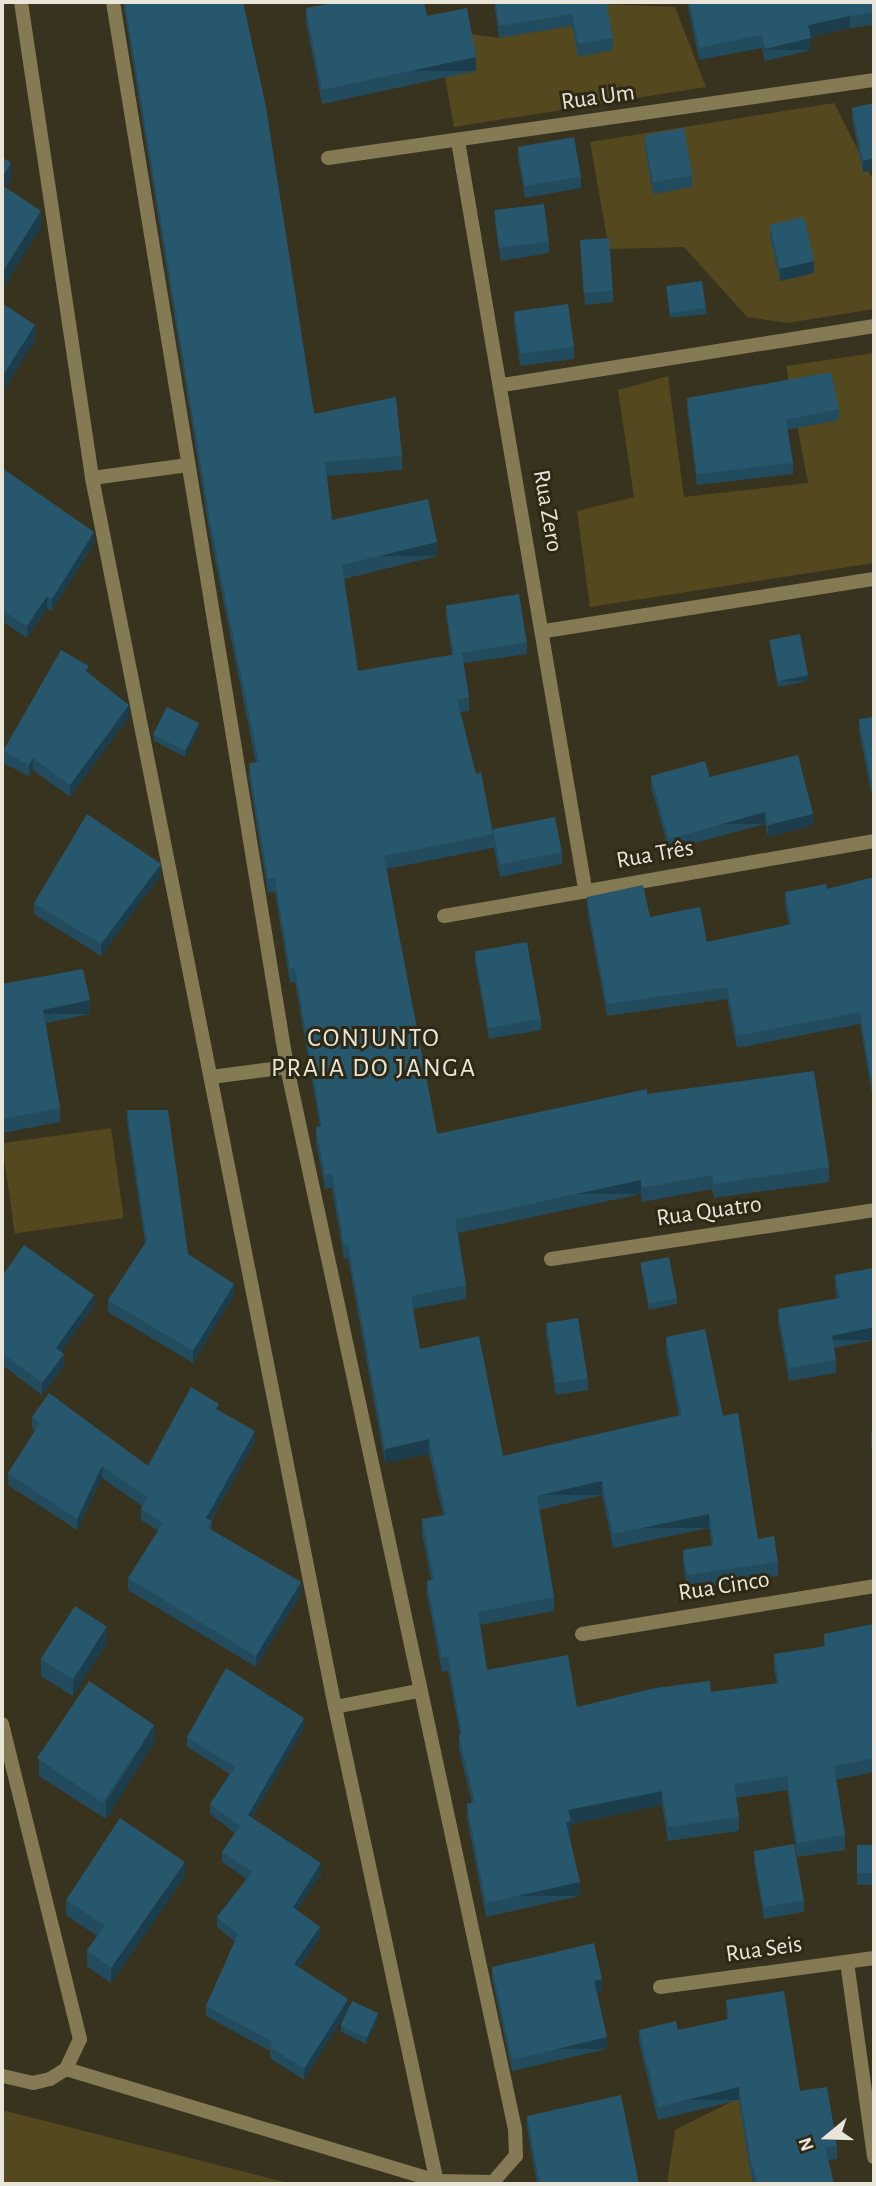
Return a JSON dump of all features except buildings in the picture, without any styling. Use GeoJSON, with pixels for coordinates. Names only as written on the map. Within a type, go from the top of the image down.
{"type":"FeatureCollection","features":[{"type":"Feature","properties":{"kind":"street"},"geometry":{"type":"LineString","coordinates":[[21,2],[93,478],[335,1707],[438,2181]]}},
{"type":"Feature","properties":{"kind":"street"},"geometry":{"type":"LineString","coordinates":[[2,2076],[33,2083],[66,2070],[438,2181],[493,2182],[516,2157],[516,2143],[287,1067],[113,2]]}},
{"type":"Feature","properties":{"kind":"street","name":"Rua Um"},"geometry":{"type":"LineString","coordinates":[[328,158],[874,80]]}},
{"type":"Feature","properties":{"kind":"street","name":"Rua Zero"},"geometry":{"type":"LineString","coordinates":[[458,141],[545,631],[585,889]]}},
{"type":"Feature","properties":{"kind":"street"},"geometry":{"type":"LineString","coordinates":[[502,385],[874,326]]}},
{"type":"Feature","properties":{"kind":"street"},"geometry":{"type":"LineString","coordinates":[[93,478],[188,465]]}},
{"type":"Feature","properties":{"kind":"street"},"geometry":{"type":"LineString","coordinates":[[545,631],[874,579]]}},
{"type":"Feature","properties":{"kind":"street","name":"Rua Três"},"geometry":{"type":"LineString","coordinates":[[444,916],[585,889],[874,841]]}},
{"type":"Feature","properties":{"kind":"street"},"geometry":{"type":"LineString","coordinates":[[211,1077],[287,1067]]}},
{"type":"Feature","properties":{"kind":"street","name":"Rua Quatro"},"geometry":{"type":"LineString","coordinates":[[551,1259],[874,1210]]}},
{"type":"Feature","properties":{"kind":"street","name":"Rua Cinco"},"geometry":{"type":"LineString","coordinates":[[582,1634],[874,1586]]}},
{"type":"Feature","properties":{"kind":"street"},"geometry":{"type":"LineString","coordinates":[[335,1707],[418,1691]]}},
{"type":"Feature","properties":{"kind":"street"},"geometry":{"type":"LineString","coordinates":[[2,1724],[80,2039],[66,2070]]}},
{"type":"Feature","properties":{"kind":"street","name":"Rua Seis"},"geometry":{"type":"LineString","coordinates":[[660,1987],[874,1958]]}},
{"type":"Feature","properties":{"kind":"street"},"geometry":{"type":"LineString","coordinates":[[848,1962],[874,2157]]}},
{"type":"Feature","properties":{"kind":"shaded area"},"geometry":{"type":"Polygon","coordinates":[[[552,2],[675,7],[706,87],[454,127],[445,77],[470,34],[499,38],[552,2]]]}},
{"type":"Feature","properties":{"kind":"shaded area"},"geometry":{"type":"Polygon","coordinates":[[[834,103],[874,182],[874,309],[787,323],[747,317],[684,247],[609,249],[590,142],[834,103]]]}},
{"type":"Feature","properties":{"kind":"shaded area"},"geometry":{"type":"Polygon","coordinates":[[[874,353],[874,563],[590,607],[577,511],[634,497],[618,390],[668,376],[684,497],[808,483],[786,366],[874,353]]]}},
{"type":"Feature","properties":{"kind":"shaded area"},"geometry":{"type":"Polygon","coordinates":[[[111,1128],[124,1218],[15,1233],[2,1143],[111,1128]]]}},
{"type":"Feature","properties":{"kind":"shaded area"},"geometry":{"type":"Polygon","coordinates":[[[739,2098],[753,2184],[667,2184],[675,2130],[739,2098]]]}},
{"type":"Feature","properties":{"kind":"shaded area"},"geometry":{"type":"Polygon","coordinates":[[[2,2110],[292,2184],[2,2184],[2,2110]]]}},
{"type":"Feature","properties":{"kind":"district","name":"CONJUNTO PRAIA DO JANGA"},"geometry":{"type":"Point","coordinates":[374,1054]}}]}
